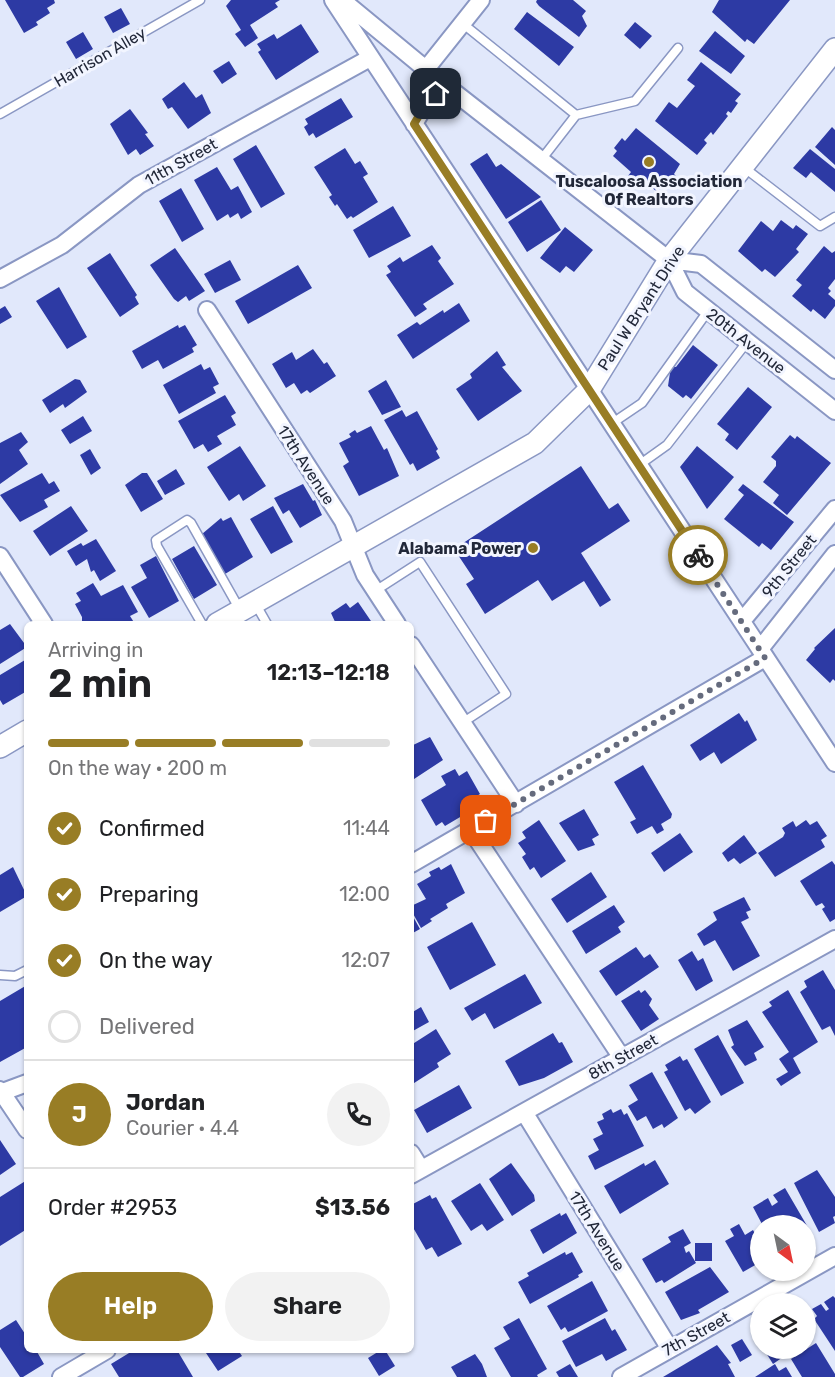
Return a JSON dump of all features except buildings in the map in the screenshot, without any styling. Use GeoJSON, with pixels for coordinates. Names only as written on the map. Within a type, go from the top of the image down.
{"type":"FeatureCollection","features":[{"type":"Feature","properties":{"kind":"street"},"geometry":{"type":"LineString","coordinates":[[333,0],[835,763]]}},
{"type":"Feature","properties":{"kind":"street","name":"20th Avenue"},"geometry":{"type":"LineString","coordinates":[[342,0],[445,85],[669,260],[685,292],[835,411]]}},
{"type":"Feature","properties":{"kind":"street"},"geometry":{"type":"LineString","coordinates":[[426,69],[481,0]]}},
{"type":"Feature","properties":{"kind":"street","name":"Paul W Bryant Drive"},"geometry":{"type":"LineString","coordinates":[[222,621],[535,444],[589,390],[669,260],[835,49]]}},
{"type":"Feature","properties":{"kind":"street","name":"11th Street"},"geometry":{"type":"LineString","coordinates":[[0,279],[62,245],[139,185],[370,58]]}},
{"type":"Feature","properties":{"kind":"street"},"geometry":{"type":"LineString","coordinates":[[414,124],[427,102],[445,85]]}},
{"type":"Feature","properties":{"kind":"street","name":"20th Avenue"},"geometry":{"type":"LineString","coordinates":[[669,260],[701,264],[835,370]]}},
{"type":"Feature","properties":{"kind":"street","name":"17th Avenue"},"geometry":{"type":"LineString","coordinates":[[207,310],[343,521],[375,591],[395,621]]}},
{"type":"Feature","properties":{"kind":"street","name":"9th Street"},"geometry":{"type":"LineString","coordinates":[[742,621],[764,598],[835,509]]}},
{"type":"Feature","properties":{"kind":"street","name":"9th Street"},"geometry":{"type":"LineString","coordinates":[[414,862],[516,804],[762,654],[835,554]]}},
{"type":"Feature","properties":{"kind":"street"},"geometry":{"type":"LineString","coordinates":[[0,556],[42,621]]}},
{"type":"Feature","properties":{"kind":"street"},"geometry":{"type":"LineString","coordinates":[[414,650],[516,804]]}},
{"type":"Feature","properties":{"kind":"street"},"geometry":{"type":"LineString","coordinates":[[0,747],[24,733]]}},
{"type":"Feature","properties":{"kind":"street"},"geometry":{"type":"LineString","coordinates":[[471,830],[622,1058]]}},
{"type":"Feature","properties":{"kind":"street","name":"8th Street"},"geometry":{"type":"LineString","coordinates":[[416,1172],[835,939]]}},
{"type":"Feature","properties":{"kind":"street"},"geometry":{"type":"LineString","coordinates":[[24,1084],[0,1092],[24,1126]]}},
{"type":"Feature","properties":{"kind":"street","name":"17th Avenue"},"geometry":{"type":"LineString","coordinates":[[524,1112],[670,1349]]}},
{"type":"Feature","properties":{"kind":"street","name":"7th Street"},"geometry":{"type":"LineString","coordinates":[[627,1376],[670,1349],[835,1256]]}},
{"type":"Feature","properties":{"kind":"street"},"geometry":{"type":"LineString","coordinates":[[61,1377],[102,1353]]}},
{"type":"Feature","properties":{"kind":"lane","name":"Harrison Alley"},"geometry":{"type":"LineString","coordinates":[[0,114],[200,0]]}},
{"type":"Feature","properties":{"kind":"lane"},"geometry":{"type":"LineString","coordinates":[[462,24],[576,115]]}},
{"type":"Feature","properties":{"kind":"lane"},"geometry":{"type":"LineString","coordinates":[[541,160],[576,115],[635,101],[678,48]]}},
{"type":"Feature","properties":{"kind":"lane"},"geometry":{"type":"LineString","coordinates":[[742,165],[820,226],[835,217]]}},
{"type":"Feature","properties":{"kind":"lane"},"geometry":{"type":"LineString","coordinates":[[611,424],[642,403],[708,311]]}},
{"type":"Feature","properties":{"kind":"lane"},"geometry":{"type":"LineString","coordinates":[[639,465],[667,446],[747,342]]}},
{"type":"Feature","properties":{"kind":"lane"},"geometry":{"type":"LineString","coordinates":[[200,621],[157,546],[156,540],[187,520],[247,607],[263,621]]}},
{"type":"Feature","properties":{"kind":"lane"},"geometry":{"type":"LineString","coordinates":[[375,591],[420,562],[506,694],[462,723]]}},
{"type":"Feature","properties":{"kind":"lane"},"geometry":{"type":"LineString","coordinates":[[0,975],[15,976],[24,972]]}},
{"type":"Feature","properties":{"kind":"way so far"},"geometry":{"type":"LineString","coordinates":[[486,821],[765,658],[698,555]]}},
{"type":"Feature","properties":{"kind":"place","name":"Tuscaloosa Association Of Realtors"},"geometry":{"type":"Point","coordinates":[649,162]}},
{"type":"Feature","properties":{"kind":"place","name":"Alabama Power"},"geometry":{"type":"Point","coordinates":[533,548]}},
{"type":"Feature","properties":{"kind":"route"},"geometry":{"type":"LineString","coordinates":[[436,94],[427,102],[414,124],[698,555]]}}]}
